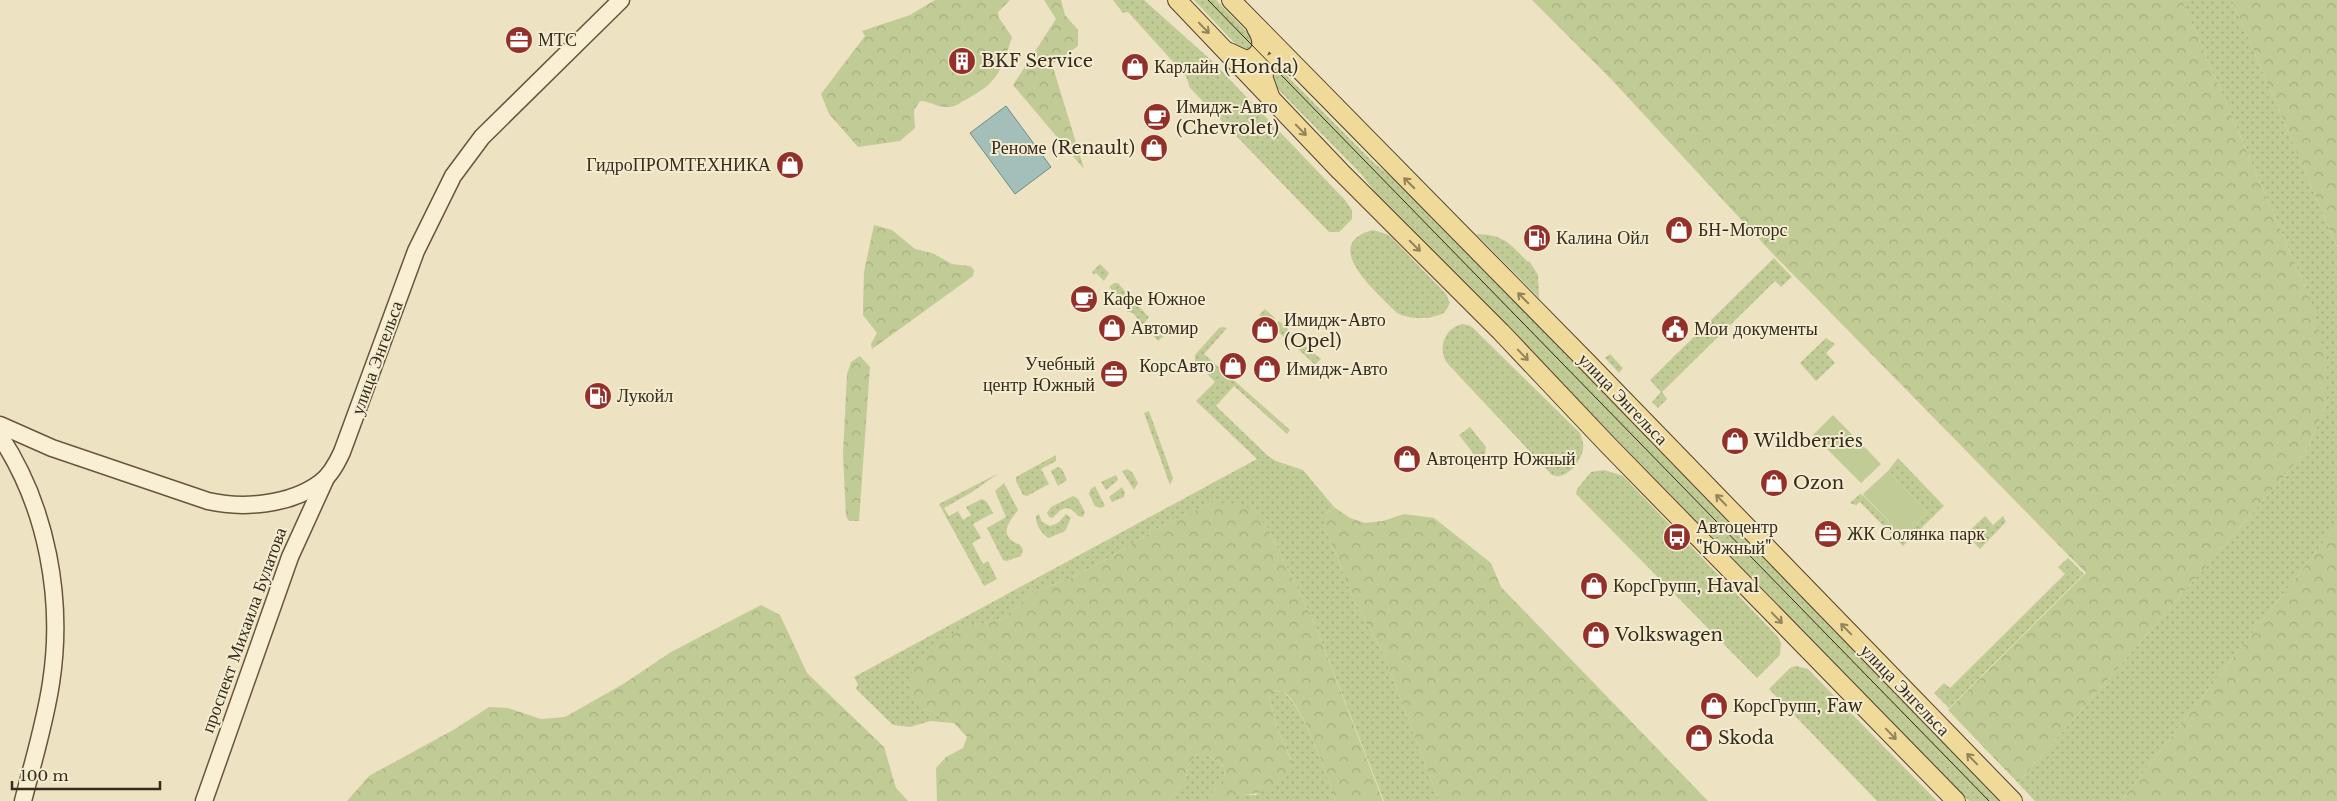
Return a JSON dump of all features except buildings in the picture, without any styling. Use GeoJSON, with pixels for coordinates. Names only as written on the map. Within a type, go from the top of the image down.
{"type":"FeatureCollection","features":[{"type":"Feature","properties":{"kind":"main road"},"geometry":{"type":"LineString","coordinates":[[1177,0],[1276,104],[1956,801]]}},
{"type":"Feature","properties":{"kind":"main road","name":"улица Энгельса"},"geometry":{"type":"LineString","coordinates":[[1231,0],[1594,369],[2013,801]]}},
{"type":"Feature","properties":{"kind":"main road"},"geometry":{"type":"LineString","coordinates":[[1219,44],[1238,58],[1246,60],[1256,56],[1262,46],[1262,38],[1248,17]]}},
{"type":"Feature","properties":{"kind":"main road"},"geometry":{"type":"LineString","coordinates":[[1276,104],[1264,84],[1263,76],[1268,65],[1282,61],[1302,73]]}},
{"type":"Feature","properties":{"kind":"street","name":"улица Энгельса"},"geometry":{"type":"LineString","coordinates":[[0,424],[32,439],[152,483],[227,505],[254,505],[293,495],[316,486],[328,475],[342,452],[416,251],[454,176],[482,137],[622,0]]}},
{"type":"Feature","properties":{"kind":"street"},"geometry":{"type":"LineString","coordinates":[[0,436],[31,498],[45,539],[54,592],[55,653],[51,684],[23,801]]}},
{"type":"Feature","properties":{"kind":"street","name":"проспект Михаила Булатова"},"geometry":{"type":"LineString","coordinates":[[204,801],[290,557],[328,475]]}},
{"type":"Feature","properties":{"kind":"green space"},"geometry":{"type":"Polygon","coordinates":[[[935,0],[1010,0],[998,12],[999,18],[1012,37],[1001,67],[986,87],[956,105],[945,107],[920,101],[914,110],[915,128],[900,141],[858,147],[829,114],[821,94],[865,36],[862,31],[910,15],[935,0]]]}},
{"type":"Feature","properties":{"kind":"green space"},"geometry":{"type":"Polygon","coordinates":[[[1044,0],[1061,0],[1065,15],[1078,30],[1078,46],[1052,64],[1084,169],[1013,85],[1056,19],[1044,0]]]}},
{"type":"Feature","properties":{"kind":"green space"},"geometry":{"type":"Polygon","coordinates":[[[1113,0],[1144,0],[1212,61],[1345,200],[1352,210],[1352,219],[1339,232],[1329,232],[1190,88],[1186,76],[1128,12],[1123,13],[1113,0]]]}},
{"type":"Feature","properties":{"kind":"green space"},"geometry":{"type":"Polygon","coordinates":[[[1194,0],[1216,0],[1252,37],[1254,43],[1251,49],[1241,50],[1194,0]]]}},
{"type":"Feature","properties":{"kind":"green space"},"geometry":{"type":"Polygon","coordinates":[[[1532,0],[2182,0],[2311,301],[2327,361],[2327,403],[2306,451],[2018,783],[1948,710],[2086,573],[1773,254],[1611,79],[1532,0]]]}},
{"type":"Feature","properties":{"kind":"green space"},"geometry":{"type":"Polygon","coordinates":[[[2182,0],[2232,0],[2337,247],[2337,525],[2121,801],[2035,801],[2018,783],[2306,451],[2327,403],[2311,301],[2182,0]]]}},
{"type":"Feature","properties":{"kind":"green space"},"geometry":{"type":"Polygon","coordinates":[[[2232,0],[2337,0],[2337,247],[2232,0]]]}},
{"type":"Feature","properties":{"kind":"green space"},"geometry":{"type":"Polygon","coordinates":[[[1280,69],[1374,163],[1397,181],[2001,801],[1969,801],[1612,435],[1496,321],[1380,199],[1362,175],[1273,84],[1271,73],[1280,69]]]}},
{"type":"Feature","properties":{"kind":"green space"},"geometry":{"type":"Polygon","coordinates":[[[874,225],[892,230],[915,249],[932,253],[952,264],[970,266],[974,270],[973,276],[872,349],[871,344],[877,333],[863,315],[863,309],[864,272],[874,225]]]}},
{"type":"Feature","properties":{"kind":"green space"},"geometry":{"type":"Polygon","coordinates":[[[1373,230],[1389,235],[1446,294],[1450,303],[1445,312],[1428,318],[1402,315],[1397,313],[1367,283],[1352,258],[1351,246],[1357,237],[1373,230]]]}},
{"type":"Feature","properties":{"kind":"green space"},"geometry":{"type":"Polygon","coordinates":[[[1476,234],[1494,236],[1506,241],[1530,262],[1538,275],[1539,298],[1476,234]]]}},
{"type":"Feature","properties":{"kind":"green space"},"geometry":{"type":"Polygon","coordinates":[[[1774,258],[1792,277],[1781,287],[1775,281],[1662,392],[1667,399],[1658,408],[1652,402],[1661,392],[1650,380],[1774,258]]]}},
{"type":"Feature","properties":{"kind":"green space"},"geometry":{"type":"Polygon","coordinates":[[[1100,264],[1109,273],[1104,281],[1096,273],[1094,275],[1092,272],[1100,264]]]}},
{"type":"Feature","properties":{"kind":"green space"},"geometry":{"type":"Polygon","coordinates":[[[1114,283],[1118,283],[1128,295],[1121,305],[1120,298],[1109,287],[1114,283]]]}},
{"type":"Feature","properties":{"kind":"green space"},"geometry":{"type":"Polygon","coordinates":[[[1133,305],[1137,305],[1149,317],[1143,325],[1133,313],[1126,311],[1133,305]]]}},
{"type":"Feature","properties":{"kind":"green space"},"geometry":{"type":"Polygon","coordinates":[[[1265,309],[1275,318],[1269,324],[1259,315],[1265,309]]]}},
{"type":"Feature","properties":{"kind":"green space"},"geometry":{"type":"Polygon","coordinates":[[[1279,321],[1292,333],[1293,337],[1289,342],[1273,327],[1279,321]]]}},
{"type":"Feature","properties":{"kind":"green space"},"geometry":{"type":"Polygon","coordinates":[[[1463,324],[1471,326],[1580,433],[1583,441],[1582,454],[1576,465],[1567,473],[1557,476],[1552,475],[1447,363],[1443,351],[1444,339],[1452,329],[1463,324]]]}},
{"type":"Feature","properties":{"kind":"green space"},"geometry":{"type":"Polygon","coordinates":[[[1157,325],[1165,335],[1158,341],[1149,331],[1157,325]]]}},
{"type":"Feature","properties":{"kind":"green space"},"geometry":{"type":"Polygon","coordinates":[[[1219,328],[1227,328],[1204,354],[1290,430],[1287,434],[1234,386],[1216,406],[1268,456],[1276,461],[1303,470],[1334,507],[1326,514],[1326,530],[1354,600],[1384,655],[1439,801],[1384,801],[1313,620],[1267,527],[1213,502],[1158,528],[1109,558],[1071,578],[1031,593],[1003,619],[969,626],[923,708],[954,723],[930,721],[910,727],[893,725],[856,689],[858,684],[854,677],[1257,459],[1196,401],[1215,382],[1195,361],[1195,355],[1219,328]]]}},
{"type":"Feature","properties":{"kind":"green space"},"geometry":{"type":"Polygon","coordinates":[[[1826,338],[1835,344],[1826,353],[1835,363],[1816,381],[1800,363],[1826,338]]]}},
{"type":"Feature","properties":{"kind":"green space"},"geometry":{"type":"Polygon","coordinates":[[[1301,343],[1321,359],[1315,365],[1296,347],[1301,343]]]}},
{"type":"Feature","properties":{"kind":"green space"},"geometry":{"type":"Polygon","coordinates":[[[1610,354],[1623,368],[1619,373],[1605,358],[1610,354]]]}},
{"type":"Feature","properties":{"kind":"green space"},"geometry":{"type":"Polygon","coordinates":[[[860,356],[870,367],[859,521],[849,521],[846,516],[843,454],[847,374],[851,362],[860,356]]]}},
{"type":"Feature","properties":{"kind":"green space"},"geometry":{"type":"Polygon","coordinates":[[[1149,411],[1173,478],[1170,485],[1144,413],[1149,411]]]}},
{"type":"Feature","properties":{"kind":"green space"},"geometry":{"type":"Polygon","coordinates":[[[1833,415],[1881,464],[1861,483],[1813,435],[1833,415]]]}},
{"type":"Feature","properties":{"kind":"green space"},"geometry":{"type":"Polygon","coordinates":[[[1470,427],[1486,447],[1485,455],[1480,462],[1459,435],[1470,427]]]}},
{"type":"Feature","properties":{"kind":"green space"},"geometry":{"type":"Polygon","coordinates":[[[1056,455],[1056,461],[1041,469],[1049,484],[1027,496],[1023,495],[1016,477],[1056,455]]]}},
{"type":"Feature","properties":{"kind":"green space"},"geometry":{"type":"Polygon","coordinates":[[[1898,458],[1944,506],[1903,546],[1860,502],[1856,505],[1850,503],[1860,494],[1864,496],[1903,536],[1927,512],[1888,471],[1898,458]]]}},
{"type":"Feature","properties":{"kind":"green space"},"geometry":{"type":"Polygon","coordinates":[[[1058,467],[1062,469],[1067,480],[1058,486],[1051,471],[1058,467]]]}},
{"type":"Feature","properties":{"kind":"green space"},"geometry":{"type":"Polygon","coordinates":[[[1127,469],[1132,472],[1138,483],[1134,490],[1122,471],[1127,469]]]}},
{"type":"Feature","properties":{"kind":"green space"},"geometry":{"type":"Polygon","coordinates":[[[1604,470],[1623,476],[1778,637],[1781,643],[1780,655],[1757,678],[1576,494],[1577,489],[1591,472],[1604,470]]]}},
{"type":"Feature","properties":{"kind":"green space"},"geometry":{"type":"Polygon","coordinates":[[[1888,471],[1927,512],[1903,536],[1863,494],[1888,471]]]}},
{"type":"Feature","properties":{"kind":"green space"},"geometry":{"type":"Polygon","coordinates":[[[999,473],[972,492],[944,508],[949,516],[958,511],[963,520],[971,515],[966,507],[982,499],[987,502],[993,513],[973,524],[981,538],[972,543],[983,564],[988,561],[997,579],[984,586],[939,504],[999,473]]]}},
{"type":"Feature","properties":{"kind":"green space"},"geometry":{"type":"Polygon","coordinates":[[[1116,475],[1118,480],[1106,490],[1101,482],[1116,475]]]}},
{"type":"Feature","properties":{"kind":"green space"},"geometry":{"type":"Polygon","coordinates":[[[1004,483],[1018,510],[1010,521],[1007,534],[1023,550],[1021,556],[1007,561],[1003,560],[987,528],[1006,517],[995,491],[1004,483]]]}},
{"type":"Feature","properties":{"kind":"green space"},"geometry":{"type":"Polygon","coordinates":[[[1095,486],[1105,506],[1101,508],[1095,506],[1089,494],[1090,490],[1095,486]]]}},
{"type":"Feature","properties":{"kind":"green space"},"geometry":{"type":"Polygon","coordinates":[[[1122,487],[1125,493],[1124,497],[1112,502],[1109,497],[1122,487]]]}},
{"type":"Feature","properties":{"kind":"green space"},"geometry":{"type":"Polygon","coordinates":[[[1073,496],[1078,499],[1085,512],[1083,517],[1065,508],[1059,511],[1053,518],[1049,517],[1047,513],[1051,507],[1073,496]]]}},
{"type":"Feature","properties":{"kind":"green space"},"geometry":{"type":"Polygon","coordinates":[[[1213,502],[1239,504],[1252,510],[1267,527],[1313,620],[1383,801],[1336,801],[1300,713],[1286,694],[1275,690],[1269,696],[1276,726],[1291,761],[1288,775],[1270,788],[1258,793],[1236,795],[1231,801],[1206,801],[1224,778],[1225,767],[1207,754],[1197,754],[1189,764],[1185,781],[1168,801],[937,801],[936,768],[946,757],[963,748],[967,737],[954,723],[923,708],[910,692],[912,669],[940,642],[969,626],[1003,619],[1031,593],[1071,578],[1109,558],[1158,528],[1213,502]]]}},
{"type":"Feature","properties":{"kind":"green space"},"geometry":{"type":"Polygon","coordinates":[[[1334,507],[1350,518],[1365,523],[1383,521],[1404,514],[1434,518],[1491,563],[1501,587],[1708,801],[1439,801],[1384,655],[1354,600],[1326,530],[1326,514],[1334,507]]]}},
{"type":"Feature","properties":{"kind":"green space"},"geometry":{"type":"Polygon","coordinates":[[[1039,514],[1042,522],[1050,526],[1058,523],[1066,514],[1071,518],[1065,531],[1049,538],[1038,526],[1036,516],[1039,514]]]}},
{"type":"Feature","properties":{"kind":"green space"},"geometry":{"type":"Polygon","coordinates":[[[1985,516],[1993,525],[2003,516],[2006,522],[1980,549],[1966,534],[1985,516]]]}},
{"type":"Feature","properties":{"kind":"green space"},"geometry":{"type":"Polygon","coordinates":[[[2337,525],[2337,801],[2121,801],[2337,525]]]}},
{"type":"Feature","properties":{"kind":"green space"},"geometry":{"type":"Polygon","coordinates":[[[2068,558],[2084,574],[1949,708],[1934,693],[1944,683],[1950,688],[2065,574],[2058,567],[2068,558]]]}},
{"type":"Feature","properties":{"kind":"green space"},"geometry":{"type":"Polygon","coordinates":[[[761,605],[780,615],[807,673],[884,747],[896,788],[908,801],[347,801],[369,776],[455,729],[489,707],[508,708],[541,719],[565,717],[625,683],[671,652],[761,605]]]}},
{"type":"Feature","properties":{"kind":"green space"},"geometry":{"type":"Polygon","coordinates":[[[1796,666],[1808,669],[1937,801],[1877,801],[1769,689],[1790,668],[1796,666]]]}},
{"type":"Feature","properties":{"kind":"green space"},"geometry":{"type":"Polygon","coordinates":[[[1274,690],[1282,692],[1292,701],[1307,727],[1336,801],[1231,801],[1236,795],[1256,795],[1291,760],[1276,726],[1269,695],[1274,690]]]}},
{"type":"Feature","properties":{"kind":"green space"},"geometry":{"type":"Polygon","coordinates":[[[1197,754],[1207,754],[1225,767],[1224,778],[1206,801],[1168,801],[1185,781],[1189,764],[1197,754]]]}},
{"type":"Feature","properties":{"kind":"water"},"geometry":{"type":"Polygon","coordinates":[[[1006,106],[1051,167],[1015,194],[970,133],[1006,106]]]}},
{"type":"Feature","properties":{"kind":"tram line"},"geometry":{"type":"LineString","coordinates":[[1208,0],[1989,801]]}},
{"type":"Feature","properties":{"kind":"place","name":"МТС"},"geometry":{"type":"Point","coordinates":[519,40]}},
{"type":"Feature","properties":{"kind":"place","name":"BKF Service"},"geometry":{"type":"Point","coordinates":[962,61]}},
{"type":"Feature","properties":{"kind":"place","name":"Карлайн (Honda)"},"geometry":{"type":"Point","coordinates":[1135,67]}},
{"type":"Feature","properties":{"kind":"place","name":"Имидж-Авто (Chevrolet)"},"geometry":{"type":"Point","coordinates":[1157,117]}},
{"type":"Feature","properties":{"kind":"place","name":"Реноме (Renault)"},"geometry":{"type":"Point","coordinates":[1154,148]}},
{"type":"Feature","properties":{"kind":"place","name":"ГидроПРОМТЕХНИКА"},"geometry":{"type":"Point","coordinates":[790,165]}},
{"type":"Feature","properties":{"kind":"place","name":"БН-Моторс"},"geometry":{"type":"Point","coordinates":[1679,230]}},
{"type":"Feature","properties":{"kind":"place","name":"Калина Ойл"},"geometry":{"type":"Point","coordinates":[1537,238]}},
{"type":"Feature","properties":{"kind":"place","name":"Кафе Южное"},"geometry":{"type":"Point","coordinates":[1084,299]}},
{"type":"Feature","properties":{"kind":"place","name":"Автомир"},"geometry":{"type":"Point","coordinates":[1112,328]}},
{"type":"Feature","properties":{"kind":"place","name":"Мои документы"},"geometry":{"type":"Point","coordinates":[1675,329]}},
{"type":"Feature","properties":{"kind":"place","name":"Имидж-Авто (Opel)"},"geometry":{"type":"Point","coordinates":[1265,330]}},
{"type":"Feature","properties":{"kind":"place","name":"КорсАвто"},"geometry":{"type":"Point","coordinates":[1233,366]}},
{"type":"Feature","properties":{"kind":"place","name":"Имидж-Авто"},"geometry":{"type":"Point","coordinates":[1267,369]}},
{"type":"Feature","properties":{"kind":"place","name":"Учебный центр Южный"},"geometry":{"type":"Point","coordinates":[1114,374]}},
{"type":"Feature","properties":{"kind":"place","name":"Лукойл"},"geometry":{"type":"Point","coordinates":[598,396]}},
{"type":"Feature","properties":{"kind":"place","name":"Wildberries"},"geometry":{"type":"Point","coordinates":[1735,441]}},
{"type":"Feature","properties":{"kind":"place","name":"Автоцентр Южный"},"geometry":{"type":"Point","coordinates":[1407,459]}},
{"type":"Feature","properties":{"kind":"place","name":"Ozon"},"geometry":{"type":"Point","coordinates":[1774,483]}},
{"type":"Feature","properties":{"kind":"place","name":"ЖК Солянка парк"},"geometry":{"type":"Point","coordinates":[1828,534]}},
{"type":"Feature","properties":{"kind":"place","name":"Автоцентр \"Южный\""},"geometry":{"type":"Point","coordinates":[1677,537]}},
{"type":"Feature","properties":{"kind":"place","name":"КорсГрупп, Haval"},"geometry":{"type":"Point","coordinates":[1594,586]}},
{"type":"Feature","properties":{"kind":"place","name":"Volkswagen"},"geometry":{"type":"Point","coordinates":[1596,635]}},
{"type":"Feature","properties":{"kind":"place","name":"КорсГрупп, Faw"},"geometry":{"type":"Point","coordinates":[1714,706]}},
{"type":"Feature","properties":{"kind":"place","name":"Skoda"},"geometry":{"type":"Point","coordinates":[1699,738]}}]}
